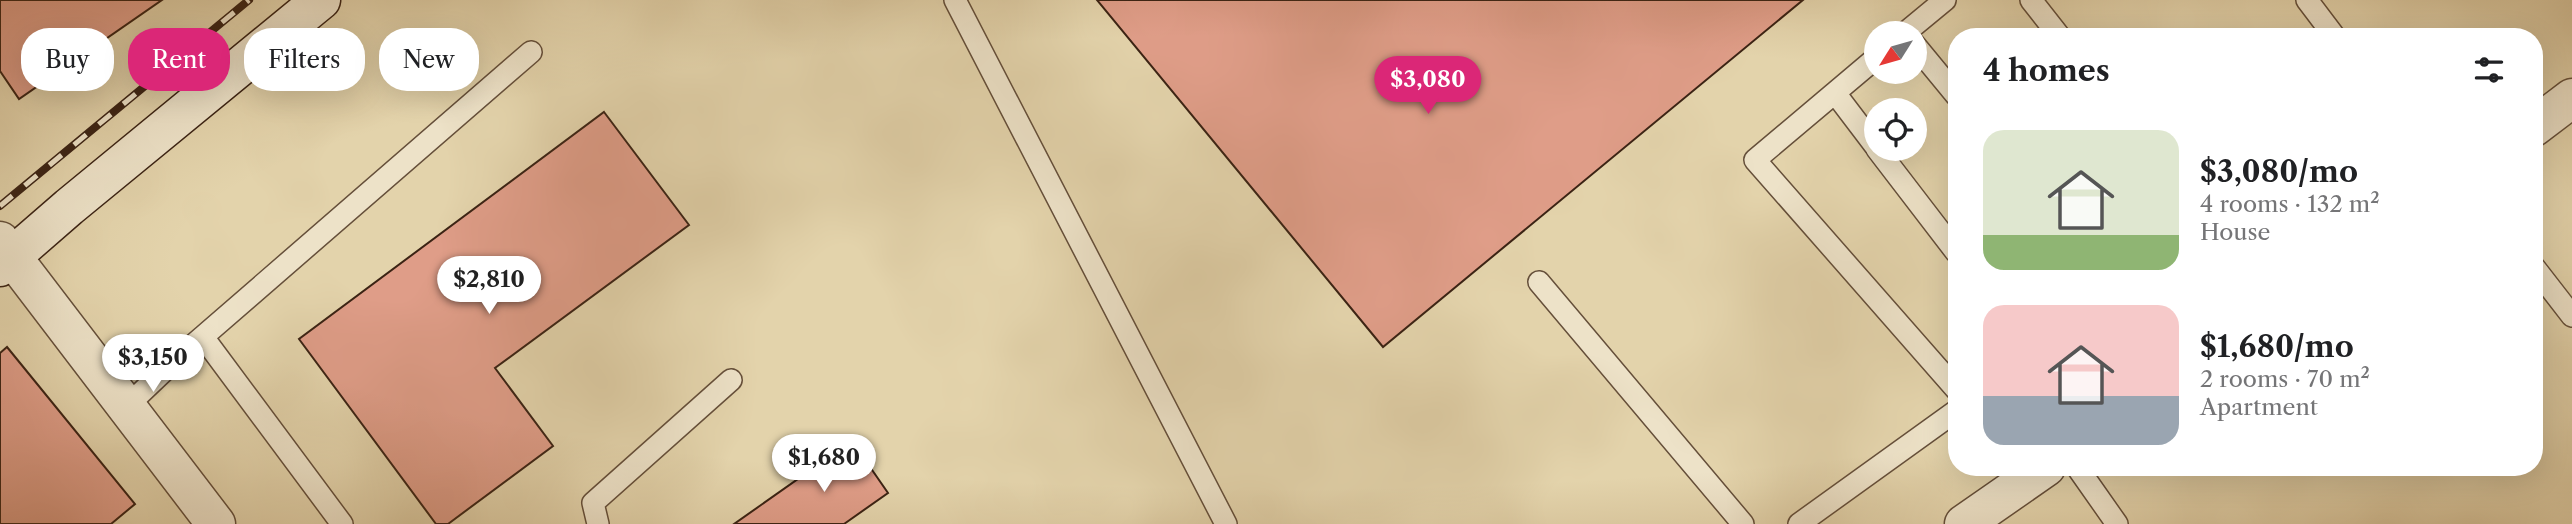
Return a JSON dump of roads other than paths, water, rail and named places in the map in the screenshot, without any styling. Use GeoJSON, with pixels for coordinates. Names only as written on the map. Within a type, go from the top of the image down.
{"type":"FeatureCollection","features":[{"type":"Feature","properties":{"kind":"street"},"geometry":{"type":"LineString","coordinates":[[216,524],[4,255],[69,207],[321,0]]}},
{"type":"Feature","properties":{"kind":"street"},"geometry":{"type":"LineString","coordinates":[[2543,120],[2572,98]]}},
{"type":"Feature","properties":{"kind":"street"},"geometry":{"type":"LineString","coordinates":[[1964,524],[2033,476]]}},
{"type":"Feature","properties":{"kind":"lane"},"geometry":{"type":"LineString","coordinates":[[955,0],[1226,524]]}},
{"type":"Feature","properties":{"kind":"lane"},"geometry":{"type":"LineString","coordinates":[[1920,21],[1945,0]]}},
{"type":"Feature","properties":{"kind":"lane"},"geometry":{"type":"LineString","coordinates":[[2031,0],[2053,28]]}},
{"type":"Feature","properties":{"kind":"lane"},"geometry":{"type":"LineString","coordinates":[[2307,0],[2328,28]]}},
{"type":"Feature","properties":{"kind":"lane"},"geometry":{"type":"LineString","coordinates":[[126,407],[202,337],[531,52]]}},
{"type":"Feature","properties":{"kind":"lane"},"geometry":{"type":"LineString","coordinates":[[1927,60],[1948,85]]}},
{"type":"Feature","properties":{"kind":"lane"},"geometry":{"type":"LineString","coordinates":[[1864,68],[1755,160],[1948,381]]}},
{"type":"Feature","properties":{"kind":"lane"},"geometry":{"type":"LineString","coordinates":[[1835,93],[1864,131]]}},
{"type":"Feature","properties":{"kind":"lane"},"geometry":{"type":"LineString","coordinates":[[1887,161],[1948,241]]}},
{"type":"Feature","properties":{"kind":"lane"},"geometry":{"type":"LineString","coordinates":[[2543,279],[2572,316]]}},
{"type":"Feature","properties":{"kind":"lane"},"geometry":{"type":"LineString","coordinates":[[1539,282],[1742,524]]}},
{"type":"Feature","properties":{"kind":"lane"},"geometry":{"type":"LineString","coordinates":[[202,337],[342,524]]}},
{"type":"Feature","properties":{"kind":"lane"},"geometry":{"type":"LineString","coordinates":[[598,524],[593,503],[731,380]]}},
{"type":"Feature","properties":{"kind":"lane"},"geometry":{"type":"LineString","coordinates":[[1799,524],[1948,417]]}},
{"type":"Feature","properties":{"kind":"lane"},"geometry":{"type":"LineString","coordinates":[[2083,476],[2116,524]]}},
{"type":"Feature","properties":{"kind":"railway"},"geometry":{"type":"LineString","coordinates":[[0,206],[249,0]]}}]}
